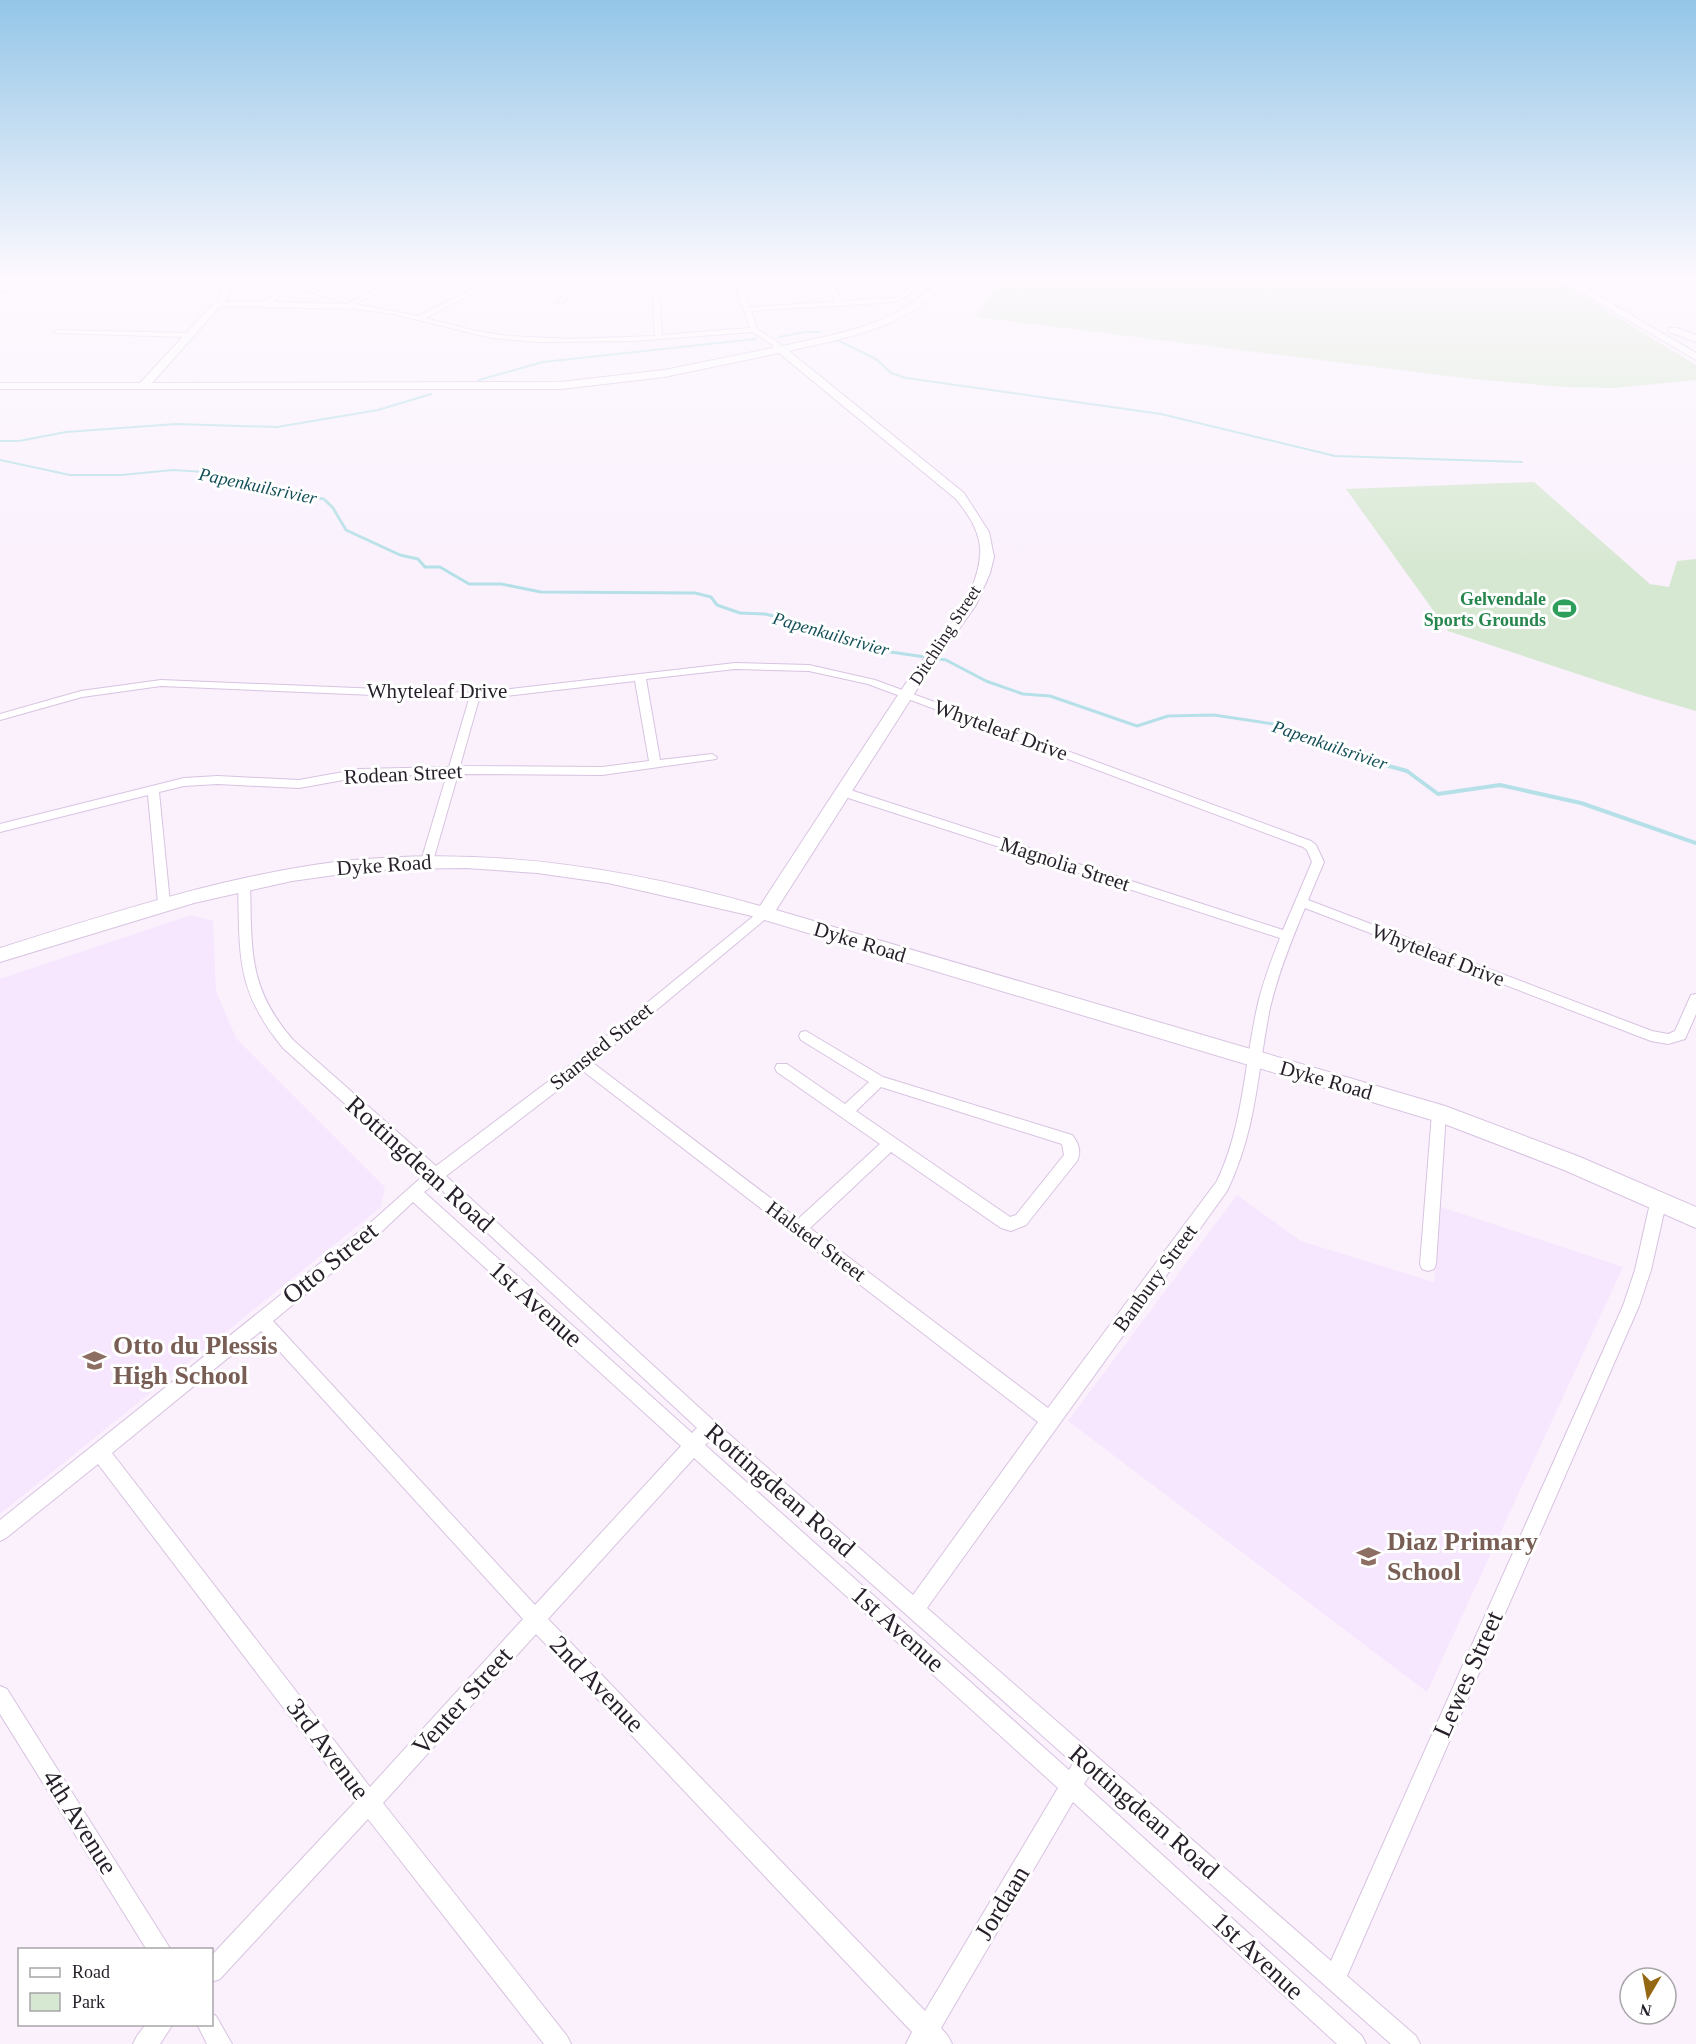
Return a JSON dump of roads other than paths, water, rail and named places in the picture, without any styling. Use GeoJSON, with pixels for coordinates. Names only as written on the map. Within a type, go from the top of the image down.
{"type":"FeatureCollection","features":[{"type":"Feature","properties":{"kind":"street"},"geometry":{"type":"LineString","coordinates":[[143,386],[152,375]]}},
{"type":"Feature","properties":{"kind":"street"},"geometry":{"type":"LineString","coordinates":[[0,386],[554,387],[634,380],[657,375]]}},
{"type":"Feature","properties":{"kind":"street","name":"Ditchling Street"},"geometry":{"type":"LineString","coordinates":[[765,914],[906,694],[970,602],[983,574],[987,546],[978,520],[960,496],[812,375]]}},
{"type":"Feature","properties":{"kind":"street","name":"Whyteleaf Drive"},"geometry":{"type":"LineString","coordinates":[[0,717],[81,693],[161,683],[475,696],[735,666],[784,666],[831,672],[906,694],[1307,844],[1312,848],[1318,862],[1300,902],[1661,1038],[1680,1035],[1696,999]]}},
{"type":"Feature","properties":{"kind":"street"},"geometry":{"type":"LineString","coordinates":[[640,677],[655,763]]}},
{"type":"Feature","properties":{"kind":"street"},"geometry":{"type":"LineString","coordinates":[[427,861],[475,696]]}},
{"type":"Feature","properties":{"kind":"street","name":"Rodean Street"},"geometry":{"type":"LineString","coordinates":[[0,828],[153,789],[201,780],[299,784],[374,772],[602,771],[712,757]]}},
{"type":"Feature","properties":{"kind":"street"},"geometry":{"type":"LineString","coordinates":[[153,789],[164,903]]}},
{"type":"Feature","properties":{"kind":"street","name":"Magnolia Street"},"geometry":{"type":"LineString","coordinates":[[843,792],[1287,936]]}},
{"type":"Feature","properties":{"kind":"street","name":"Dyke Road"},"geometry":{"type":"LineString","coordinates":[[0,956],[164,903],[244,883],[356,866],[427,861],[505,862],[600,873],[765,914],[1439,1113],[1550,1154],[1659,1199],[1696,1218]]}},
{"type":"Feature","properties":{"kind":"street","name":"Rottingdean Road"},"geometry":{"type":"LineString","coordinates":[[244,883],[247,972],[264,1014],[288,1044],[436,1176],[709,1428],[1408,2044]]}},
{"type":"Feature","properties":{"kind":"street","name":"Banbury Street"},"geometry":{"type":"LineString","coordinates":[[915,1609],[1222,1186],[1238,1154],[1264,1006],[1300,902]]}},
{"type":"Feature","properties":{"kind":"street","name":"Stansted Street"},"geometry":{"type":"LineString","coordinates":[[436,1176],[583,1063],[765,914]]}},
{"type":"Feature","properties":{"kind":"street"},"geometry":{"type":"LineString","coordinates":[[782,1068],[1011,1224],[1021,1220],[1073,1154],[1071,1144],[1060,1136],[879,1081],[806,1036]]}},
{"type":"Feature","properties":{"kind":"street","name":"Halsted Street"},"geometry":{"type":"LineString","coordinates":[[583,1063],[1050,1420]]}},
{"type":"Feature","properties":{"kind":"street"},"geometry":{"type":"LineString","coordinates":[[845,1112],[879,1081]]}},
{"type":"Feature","properties":{"kind":"street"},"geometry":{"type":"LineString","coordinates":[[1428,1264],[1439,1113]]}},
{"type":"Feature","properties":{"kind":"street"},"geometry":{"type":"LineString","coordinates":[[799,1228],[891,1143]]}},
{"type":"Feature","properties":{"kind":"street","name":"Otto Street"},"geometry":{"type":"LineString","coordinates":[[0,1532],[374,1229],[413,1192],[436,1176]]}},
{"type":"Feature","properties":{"kind":"street","name":"1st Avenue"},"geometry":{"type":"LineString","coordinates":[[413,1192],[693,1447],[1073,1785],[1354,2044]]}},
{"type":"Feature","properties":{"kind":"street","name":"Lewes Street"},"geometry":{"type":"LineString","coordinates":[[1334,1980],[1630,1306],[1643,1269],[1659,1199]]}},
{"type":"Feature","properties":{"kind":"street","name":"2nd Avenue"},"geometry":{"type":"LineString","coordinates":[[261,1319],[536,1620],[928,2039]]}},
{"type":"Feature","properties":{"kind":"street","name":"Venter Street"},"geometry":{"type":"LineString","coordinates":[[213,1970],[369,1803],[709,1428]]}},
{"type":"Feature","properties":{"kind":"street","name":"3rd Avenue"},"geometry":{"type":"LineString","coordinates":[[100,1452],[369,1803],[559,2044]]}},
{"type":"Feature","properties":{"kind":"street","name":"4th Avenue"},"geometry":{"type":"LineString","coordinates":[[0,1695],[159,1948]]}},
{"type":"Feature","properties":{"kind":"street","name":"Jordaan"},"geometry":{"type":"LineString","coordinates":[[928,2039],[1086,1761]]}},
{"type":"Feature","properties":{"kind":"street"},"geometry":{"type":"LineString","coordinates":[[145,2044],[161,2026]]}},
{"type":"Feature","properties":{"kind":"street"},"geometry":{"type":"LineString","coordinates":[[209,2026],[220,2044]]}},
{"type":"Feature","properties":{"kind":"waterway"},"geometry":{"type":"LineString","coordinates":[[479,380],[495,375]]}},
{"type":"Feature","properties":{"kind":"waterway"},"geometry":{"type":"LineString","coordinates":[[898,375],[1161,414],[1335,456],[1522,462]]}},
{"type":"Feature","properties":{"kind":"waterway"},"geometry":{"type":"LineString","coordinates":[[0,441],[19,441],[66,432],[176,424],[277,427],[378,410],[431,394]]}},
{"type":"Feature","properties":{"kind":"waterway","name":"Papenkuilsrivier"},"geometry":{"type":"LineString","coordinates":[[0,460],[70,475],[121,475],[173,470],[205,472],[241,479]]}},
{"type":"Feature","properties":{"kind":"waterway","name":"Papenkuilsrivier"},"geometry":{"type":"LineString","coordinates":[[236,478],[241,479]]}},
{"type":"Feature","properties":{"kind":"waterway","name":"Papenkuilsrivier"},"geometry":{"type":"LineString","coordinates":[[241,479],[297,495],[324,499],[333,508],[346,530],[400,555],[418,559],[425,567],[440,567],[469,584],[501,584],[541,592],[695,593],[711,597],[717,605],[740,613],[765,614],[814,626],[834,638],[870,649],[946,660],[986,681],[1023,694],[1050,696],[1137,726],[1168,716],[1214,715],[1273,724],[1303,736]]}},
{"type":"Feature","properties":{"kind":"waterway","name":"Papenkuilsrivier"},"geometry":{"type":"LineString","coordinates":[[1300,735],[1349,755],[1407,771],[1438,794],[1500,785],[1581,803],[1696,843]]}},
{"type":"Feature","properties":{"kind":"place","name":"Gelvendale Sports Grounds"},"geometry":{"type":"Point","coordinates":[1564,609]}},
{"type":"Feature","properties":{"kind":"place","name":"Otto du Plessis High School"},"geometry":{"type":"Point","coordinates":[95,1360]}},
{"type":"Feature","properties":{"kind":"place","name":"Diaz Primary School"},"geometry":{"type":"Point","coordinates":[1369,1556]}}]}
